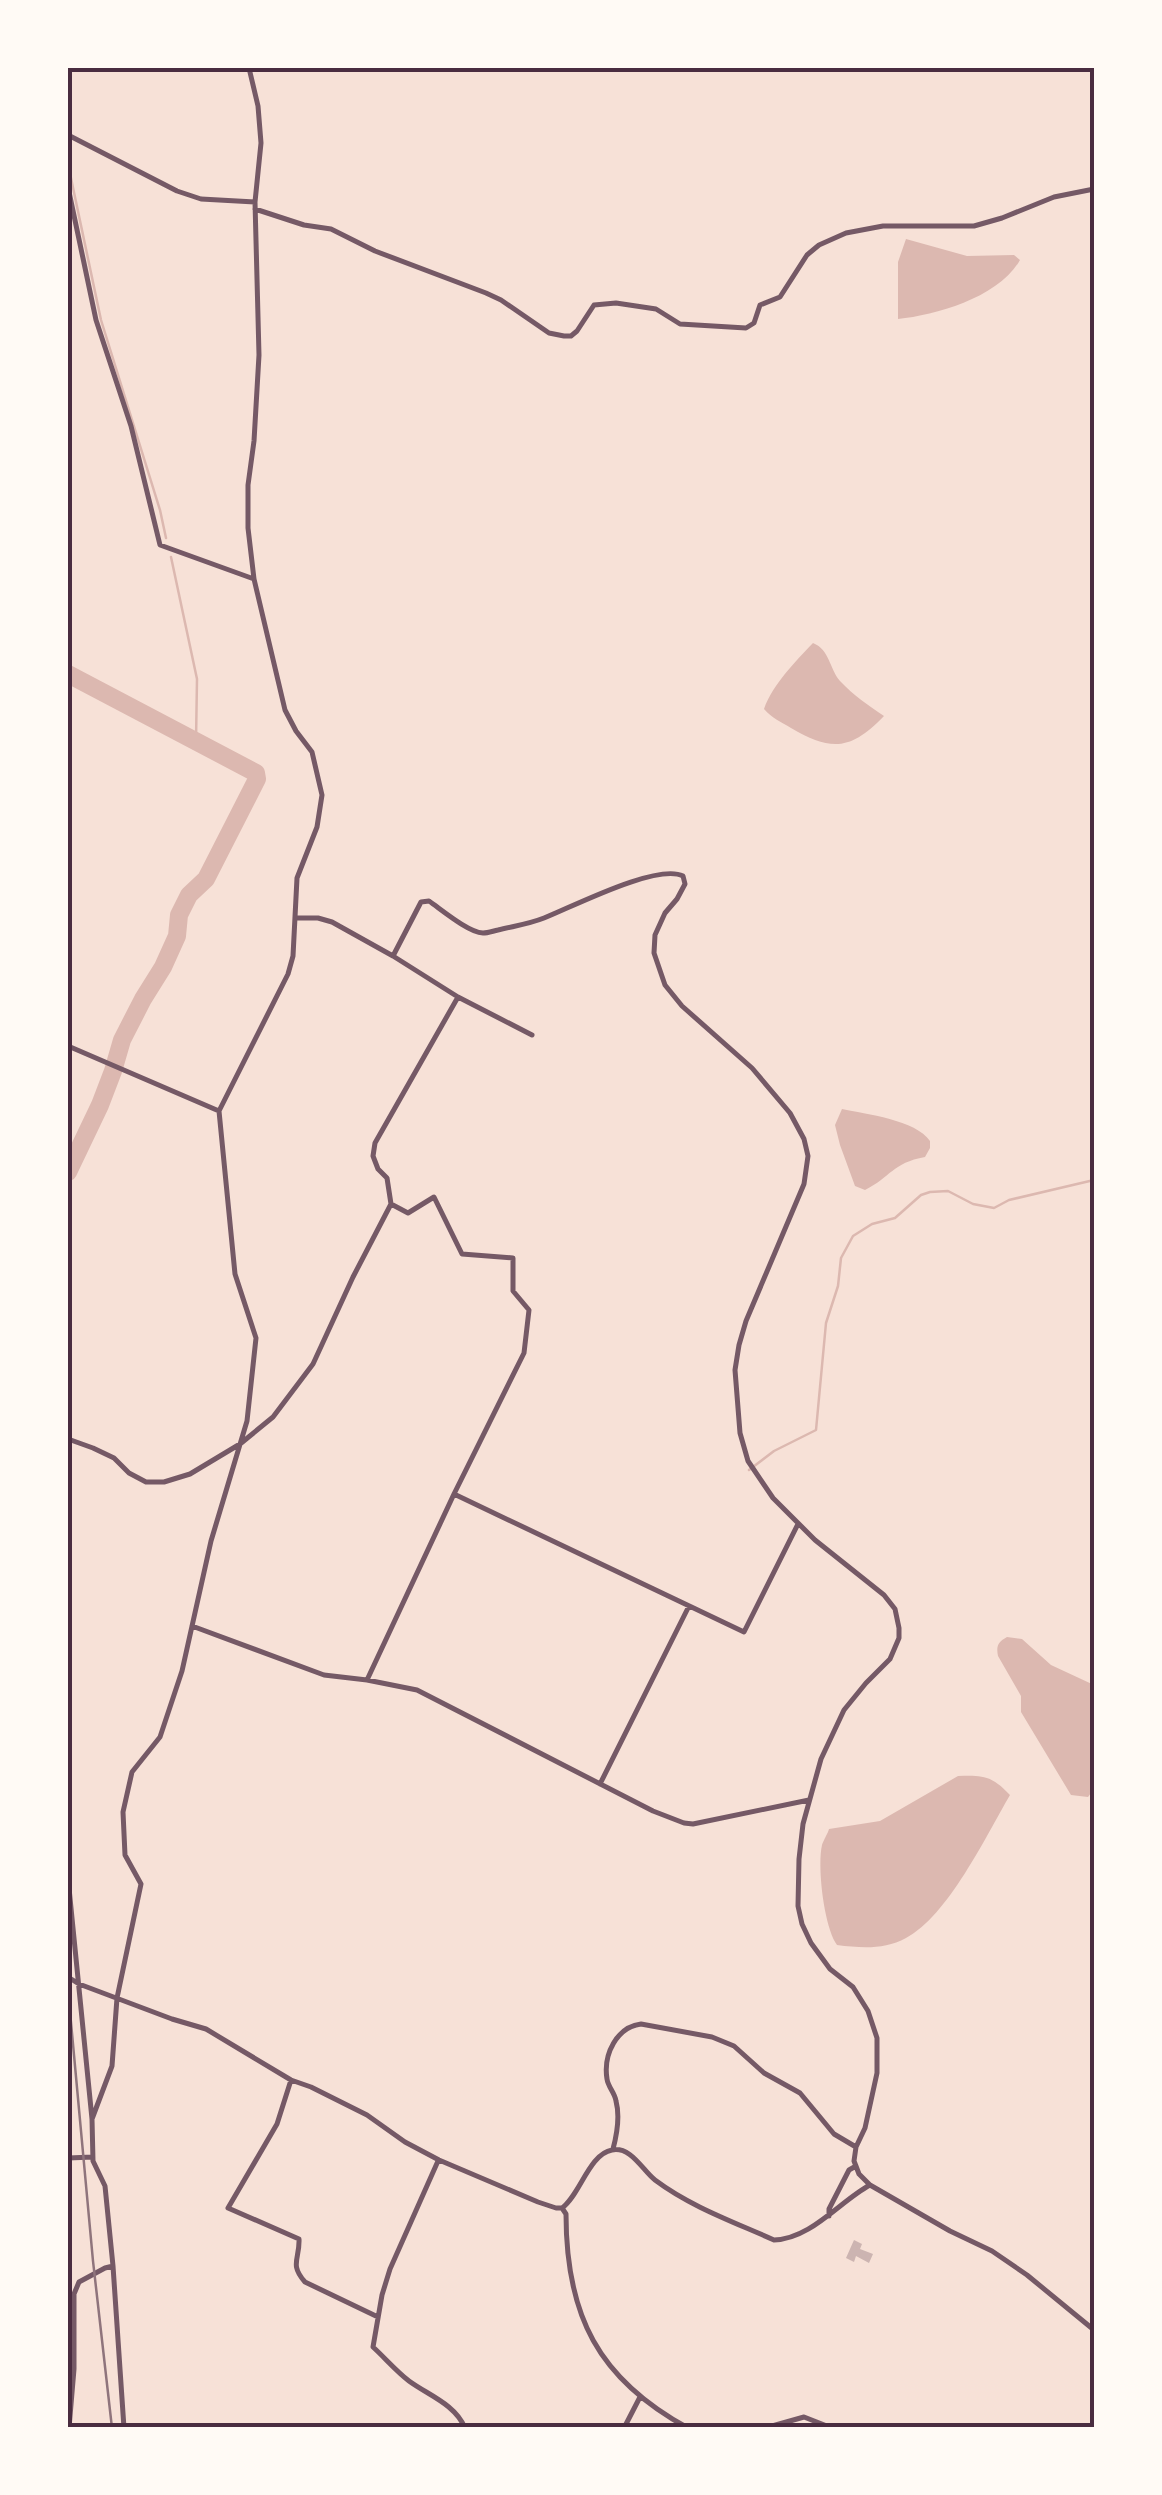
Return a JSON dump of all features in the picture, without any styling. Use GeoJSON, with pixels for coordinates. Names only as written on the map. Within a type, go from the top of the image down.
{"type":"FeatureCollection","features":[{"type":"Feature","properties":{"kind":"street"},"geometry":{"type":"LineString","coordinates":[[92,2119],[112,2066],[117,1998],[141,1884],[125,1854],[124,1812],[132,1772],[160,1737],[182,1671],[211,1541],[247,1421],[256,1338],[235,1274],[219,1112],[288,974],[293,956],[297,878],[317,827],[322,795],[312,752],[285,710],[254,579],[248,528],[259,354],[255,205],[261,132],[249,68]]}},
{"type":"Feature","properties":{"kind":"street"},"geometry":{"type":"LineString","coordinates":[[68,135],[178,192],[201,199],[255,205],[304,225],[345,234],[375,251],[501,300],[548,332],[564,336],[578,331],[594,305],[616,303],[656,310],[680,324],[746,328],[754,323],[760,305],[784,292],[807,255],[846,233],[883,226],[974,226],[1054,196],[1094,189]]}},
{"type":"Feature","properties":{"kind":"street"},"geometry":{"type":"LineString","coordinates":[[68,187],[96,320],[131,426],[160,544],[254,579]]}},
{"type":"Feature","properties":{"kind":"street"},"geometry":{"type":"LineString","coordinates":[[393,956],[422,902],[430,901],[455,920],[482,933],[544,918],[650,876],[670,872],[683,876],[685,884],[655,934],[654,953],[664,984],[682,1006],[752,1068],[790,1113],[808,1156],[804,1184],[738,1345],[734,1370],[740,1433],[748,1461],[773,1498],[798,1523],[884,1595],[895,1609],[899,1628],[890,1659],[844,1710],[820,1759],[799,1858],[798,1906],[802,1924],[811,1943],[830,1968],[852,1987],[868,2011],[877,2038],[877,2073],[854,2161],[859,2174],[870,2185],[992,2250],[1094,2330]]}},
{"type":"Feature","properties":{"kind":"street"},"geometry":{"type":"LineString","coordinates":[[296,918],[332,922],[458,998],[532,1035]]}},
{"type":"Feature","properties":{"kind":"street"},"geometry":{"type":"LineString","coordinates":[[68,1439],[114,1458],[146,1482],[164,1482],[190,1474],[240,1444],[273,1417],[313,1364],[352,1277],[391,1204],[387,1178],[378,1169],[374,1156],[375,1142],[458,998]]}},
{"type":"Feature","properties":{"kind":"street"},"geometry":{"type":"LineString","coordinates":[[68,1046],[219,1112]]}},
{"type":"Feature","properties":{"kind":"street"},"geometry":{"type":"LineString","coordinates":[[367,1680],[524,1352],[529,1310],[513,1291],[512,1258],[462,1254],[434,1197],[408,1213],[391,1204]]}},
{"type":"Feature","properties":{"kind":"street"},"geometry":{"type":"LineString","coordinates":[[454,1494],[744,1632],[798,1523]]}},
{"type":"Feature","properties":{"kind":"street"},"geometry":{"type":"LineString","coordinates":[[600,1784],[689,1606]]}},
{"type":"Feature","properties":{"kind":"street"},"geometry":{"type":"LineString","coordinates":[[192,1626],[324,1675],[416,1690],[653,1811],[684,1823],[809,1800]]}},
{"type":"Feature","properties":{"kind":"street"},"geometry":{"type":"LineString","coordinates":[[68,1878],[93,2156],[104,2186],[113,2266],[124,2428]]}},
{"type":"Feature","properties":{"kind":"street"},"geometry":{"type":"LineString","coordinates":[[68,1977],[206,2029],[291,2080],[367,2115],[438,2160],[556,2208],[569,2203],[593,2164],[614,2149],[633,2157],[650,2177],[678,2196],[774,2240],[786,2240],[829,2216],[870,2185]]}},
{"type":"Feature","properties":{"kind":"street"},"geometry":{"type":"LineString","coordinates":[[614,2149],[616,2102],[607,2079],[608,2060],[621,2031],[641,2024],[734,2046],[764,2073],[800,2093],[834,2134],[856,2147]]}},
{"type":"Feature","properties":{"kind":"street"},"geometry":{"type":"LineString","coordinates":[[291,2080],[277,2124],[228,2208],[299,2238],[297,2274],[305,2282],[378,2317]]}},
{"type":"Feature","properties":{"kind":"street"},"geometry":{"type":"LineString","coordinates":[[68,2158],[93,2156]]}},
{"type":"Feature","properties":{"kind":"street"},"geometry":{"type":"LineString","coordinates":[[438,2160],[390,2269],[373,2347],[408,2380],[447,2405],[462,2419],[465,2428]]}},
{"type":"Feature","properties":{"kind":"street"},"geometry":{"type":"LineString","coordinates":[[829,2216],[829,2208],[848,2170],[856,2166]]}},
{"type":"Feature","properties":{"kind":"street"},"geometry":{"type":"LineString","coordinates":[[562,2208],[566,2214],[569,2276],[602,2358],[640,2396],[688,2428]]}},
{"type":"Feature","properties":{"kind":"street"},"geometry":{"type":"LineString","coordinates":[[69,2428],[74,2294],[80,2282],[113,2266]]}},
{"type":"Feature","properties":{"kind":"street"},"geometry":{"type":"LineString","coordinates":[[624,2428],[640,2396]]}},
{"type":"Feature","properties":{"kind":"street"},"geometry":{"type":"LineString","coordinates":[[766,2428],[804,2417],[832,2428]]}},
{"type":"Feature","properties":{"kind":"shaded area"},"geometry":{"type":"Polygon","coordinates":[[[906,239],[967,256],[1014,255],[1020,260],[998,284],[966,302],[898,319],[898,262],[906,239]]]}},
{"type":"Feature","properties":{"kind":"shaded area"},"geometry":{"type":"Polygon","coordinates":[[[813,643],[823,650],[840,681],[884,716],[851,741],[818,741],[780,722],[764,709],[779,682],[813,643]]]}},
{"type":"Feature","properties":{"kind":"shaded area"},"geometry":{"type":"Polygon","coordinates":[[[842,1109],[914,1128],[930,1141],[930,1148],[925,1157],[898,1167],[865,1190],[855,1186],[835,1125],[842,1109]]]}},
{"type":"Feature","properties":{"kind":"shaded area"},"geometry":{"type":"Polygon","coordinates":[[[1007,1637],[1022,1639],[1051,1665],[1094,1685],[1094,1789],[1088,1797],[1071,1795],[1021,1712],[1021,1696],[998,1656],[998,1645],[1007,1637]]]}},
{"type":"Feature","properties":{"kind":"shaded area"},"geometry":{"type":"Polygon","coordinates":[[[958,1776],[987,1778],[1010,1795],[951,1894],[922,1927],[898,1942],[872,1947],[837,1945],[828,1925],[821,1882],[822,1845],[829,1829],[880,1821],[958,1776]]]}},
{"type":"Feature","properties":{"kind":"building"},"geometry":{"type":"Polygon","coordinates":[[[854,2240],[862,2244],[860,2249],[873,2254],[869,2263],[856,2256],[854,2262],[846,2258],[854,2240]]]}},
{"type":"Feature","properties":{"kind":"waterway"},"geometry":{"type":"LineString","coordinates":[[68,164],[101,320],[166,538]]}},
{"type":"Feature","properties":{"kind":"waterway"},"geometry":{"type":"LineString","coordinates":[[171,557],[197,679],[196,741]]}},
{"type":"Feature","properties":{"kind":"waterway"},"geometry":{"type":"LineString","coordinates":[[68,674],[256,773],[257,779],[206,879],[189,895],[179,915],[177,936],[122,1040],[100,1105],[68,1172]]}},
{"type":"Feature","properties":{"kind":"waterway"},"geometry":{"type":"LineString","coordinates":[[749,1470],[774,1451],[816,1430],[826,1323],[838,1286],[841,1258],[853,1236],[872,1224],[895,1218],[930,1192],[948,1191],[973,1204],[994,1208],[1009,1200],[1094,1180]]}},
{"type":"Feature","properties":{"kind":"railway"},"geometry":{"type":"LineString","coordinates":[[68,1990],[112,2428]]}}]}
